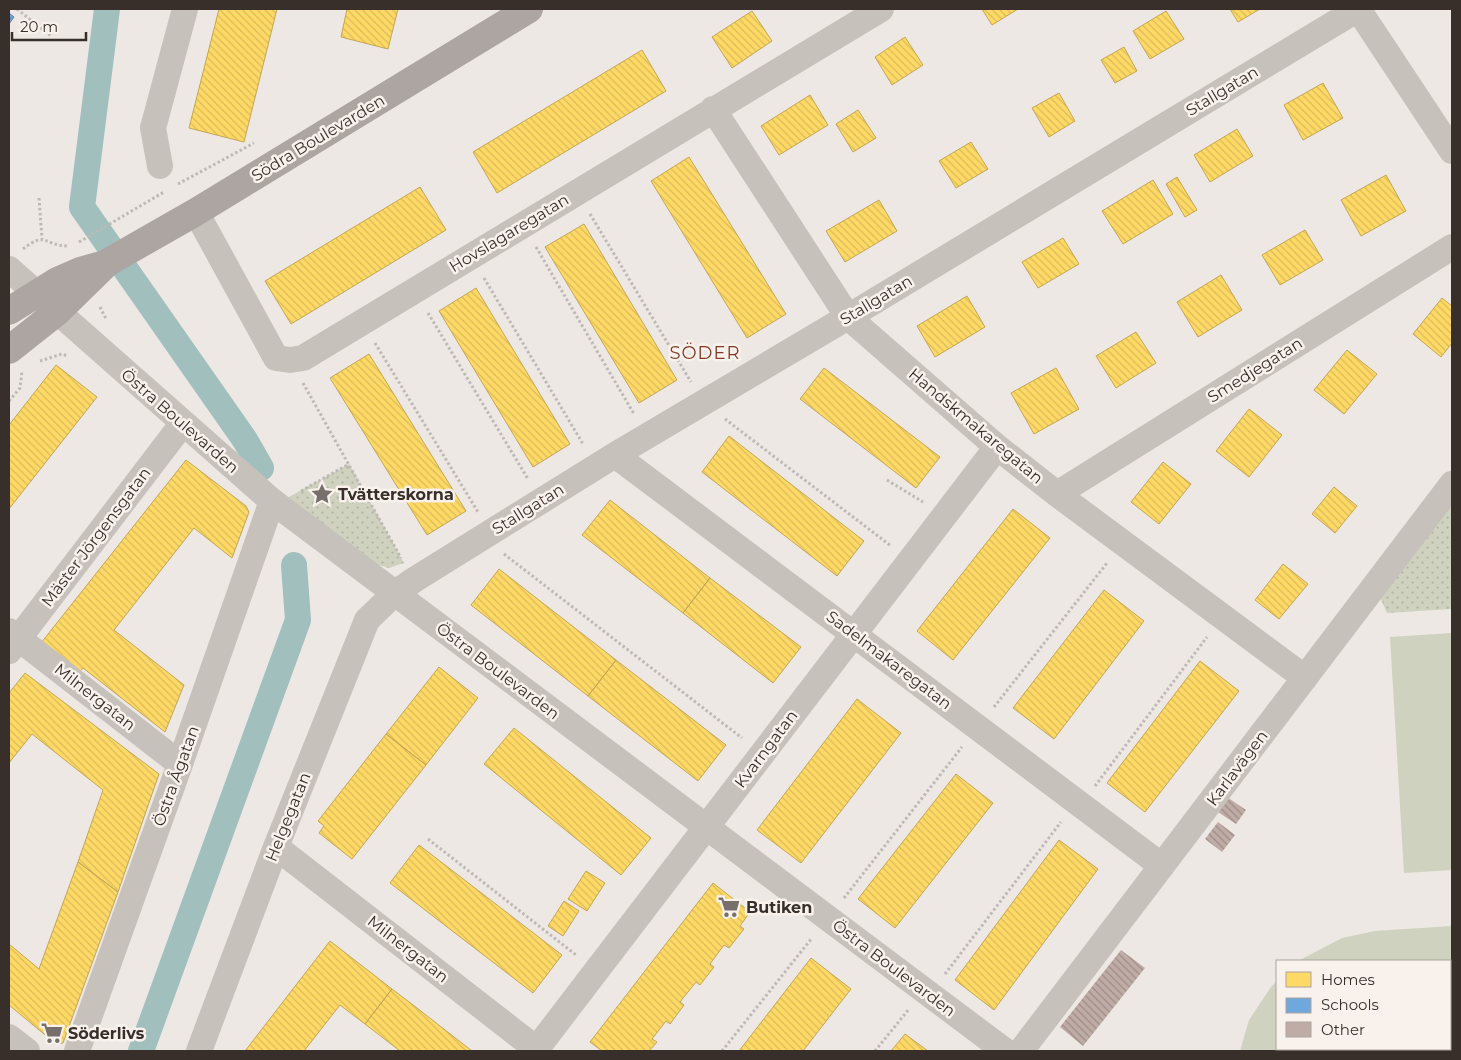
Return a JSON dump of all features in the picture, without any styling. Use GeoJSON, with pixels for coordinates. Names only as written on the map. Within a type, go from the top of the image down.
{"type":"FeatureCollection","features":[{"type":"Feature","properties":{"kind":"main road","name":"Södra Boulevarden"},"geometry":{"type":"LineString","coordinates":[[16,357],[105,264],[196,212],[529,9]]}},
{"type":"Feature","properties":{"kind":"main road","name":"Södra Boulevarden"},"geometry":{"type":"LineString","coordinates":[[9,311],[64,278],[105,264]]}},
{"type":"Feature","properties":{"kind":"street"},"geometry":{"type":"LineString","coordinates":[[164,178],[153,128],[185,9]]}},
{"type":"Feature","properties":{"kind":"street","name":"Hovslagaregatan"},"geometry":{"type":"LineString","coordinates":[[290,360],[303,358],[880,9]]}},
{"type":"Feature","properties":{"kind":"street"},"geometry":{"type":"LineString","coordinates":[[1358,9],[1452,150]]}},
{"type":"Feature","properties":{"kind":"street","name":"Stallgatan"},"geometry":{"type":"LineString","coordinates":[[404,587],[647,436],[1358,9]]}},
{"type":"Feature","properties":{"kind":"street","name":"Handskmakaregatan"},"geometry":{"type":"LineString","coordinates":[[714,110],[848,317],[997,447],[1057,494],[1305,678]]}},
{"type":"Feature","properties":{"kind":"street"},"geometry":{"type":"LineString","coordinates":[[196,212],[276,358],[290,360]]}},
{"type":"Feature","properties":{"kind":"street","name":"Smedjegatan"},"geometry":{"type":"LineString","coordinates":[[1057,494],[1452,247]]}},
{"type":"Feature","properties":{"kind":"street","name":"Östra Boulevarden"},"geometry":{"type":"LineString","coordinates":[[9,270],[272,501],[404,587],[706,827],[1005,1051]]}},
{"type":"Feature","properties":{"kind":"street","name":"Mäster Jörgensgatan"},"geometry":{"type":"LineString","coordinates":[[12,640],[183,423]]}},
{"type":"Feature","properties":{"kind":"street","name":"Kvarngatan"},"geometry":{"type":"LineString","coordinates":[[537,1051],[596,971],[997,447]]}},
{"type":"Feature","properties":{"kind":"street","name":"Sadelmakaregatan"},"geometry":{"type":"LineString","coordinates":[[606,461],[854,634],[1162,866]]}},
{"type":"Feature","properties":{"kind":"street","name":"Karlavägen"},"geometry":{"type":"LineString","coordinates":[[1021,1051],[1452,484]]}},
{"type":"Feature","properties":{"kind":"street","name":"Östra Ågatan"},"geometry":{"type":"LineString","coordinates":[[77,1051],[272,501]]}},
{"type":"Feature","properties":{"kind":"street","name":"Helgegatan"},"geometry":{"type":"LineString","coordinates":[[198,1051],[276,847],[367,620],[404,587]]}},
{"type":"Feature","properties":{"kind":"street","name":"Milnergatan"},"geometry":{"type":"LineString","coordinates":[[12,640],[180,764]]}},
{"type":"Feature","properties":{"kind":"street","name":"Milnergatan"},"geometry":{"type":"LineString","coordinates":[[276,847],[537,1051]]}},
{"type":"Feature","properties":{"kind":"street"},"geometry":{"type":"LineString","coordinates":[[9,1037],[27,1051]]}},
{"type":"Feature","properties":{"kind":"path"},"geometry":{"type":"LineString","coordinates":[[17,9],[51,36]]}},
{"type":"Feature","properties":{"kind":"path"},"geometry":{"type":"LineString","coordinates":[[177,185],[259,141]]}},
{"type":"Feature","properties":{"kind":"path"},"geometry":{"type":"LineString","coordinates":[[77,244],[137,208],[164,178]]}},
{"type":"Feature","properties":{"kind":"path"},"geometry":{"type":"LineString","coordinates":[[577,192],[703,403],[910,560]]}},
{"type":"Feature","properties":{"kind":"path"},"geometry":{"type":"LineString","coordinates":[[39,198],[42,239],[58,246],[73,246]]}},
{"type":"Feature","properties":{"kind":"path"},"geometry":{"type":"LineString","coordinates":[[523,225],[647,436]]}},
{"type":"Feature","properties":{"kind":"path"},"geometry":{"type":"LineString","coordinates":[[471,256],[606,461]]}},
{"type":"Feature","properties":{"kind":"path"},"geometry":{"type":"LineString","coordinates":[[414,290],[542,500]]}},
{"type":"Feature","properties":{"kind":"path"},"geometry":{"type":"LineString","coordinates":[[362,322],[506,556],[762,754]]}},
{"type":"Feature","properties":{"kind":"path"},"geometry":{"type":"LineString","coordinates":[[9,401],[20,388],[16,357]]}},
{"type":"Feature","properties":{"kind":"path"},"geometry":{"type":"LineString","coordinates":[[290,360],[404,587]]}},
{"type":"Feature","properties":{"kind":"path"},"geometry":{"type":"LineString","coordinates":[[887,480],[945,516]]}},
{"type":"Feature","properties":{"kind":"path"},"geometry":{"type":"LineString","coordinates":[[722,1051],[1123,543]]}},
{"type":"Feature","properties":{"kind":"path"},"geometry":{"type":"LineString","coordinates":[[1096,784],[1207,638]]}},
{"type":"Feature","properties":{"kind":"path"},"geometry":{"type":"LineString","coordinates":[[875,1051],[926,992],[1076,801]]}},
{"type":"Feature","properties":{"kind":"path"},"geometry":{"type":"LineString","coordinates":[[428,839],[596,971]]}},
{"type":"Feature","properties":{"kind":"green space"},"geometry":{"type":"Polygon","coordinates":[[[349,464],[404,563],[389,568],[371,563],[287,498],[349,464]]]}},
{"type":"Feature","properties":{"kind":"green space"},"geometry":{"type":"Polygon","coordinates":[[[1452,484],[1452,609],[1387,613],[1375,586],[1452,484]]]}},
{"type":"Feature","properties":{"kind":"green space"},"geometry":{"type":"Polygon","coordinates":[[[1452,633],[1452,870],[1404,873],[1390,637],[1452,633]]]}},
{"type":"Feature","properties":{"kind":"green space"},"geometry":{"type":"Polygon","coordinates":[[[1452,926],[1452,1051],[1240,1051],[1249,1020],[1276,982],[1276,1050],[1451,1050],[1451,960],[1300,960],[1342,938],[1375,931],[1452,926]]]}},
{"type":"Feature","properties":{"kind":"building: Homes"},"geometry":{"type":"Polygon","coordinates":[[[219,9],[277,9],[244,142],[189,128],[219,9]]]}},
{"type":"Feature","properties":{"kind":"building: Homes"},"geometry":{"type":"Polygon","coordinates":[[[347,9],[398,9],[388,49],[341,37],[347,9]]]}},
{"type":"Feature","properties":{"kind":"building: Homes"},"geometry":{"type":"Polygon","coordinates":[[[982,9],[1018,9],[992,25],[982,9]]]}},
{"type":"Feature","properties":{"kind":"building: Homes"},"geometry":{"type":"Polygon","coordinates":[[[1230,9],[1260,9],[1238,22],[1230,9]]]}},
{"type":"Feature","properties":{"kind":"building: Homes"},"geometry":{"type":"Polygon","coordinates":[[[752,11],[772,41],[732,68],[712,37],[752,11]]]}},
{"type":"Feature","properties":{"kind":"building: Homes"},"geometry":{"type":"Polygon","coordinates":[[[1166,11],[1184,39],[1150,59],[1133,31],[1166,11]]]}},
{"type":"Feature","properties":{"kind":"building: Homes"},"geometry":{"type":"Polygon","coordinates":[[[905,37],[923,65],[892,85],[875,57],[905,37]]]}},
{"type":"Feature","properties":{"kind":"building: Homes"},"geometry":{"type":"Polygon","coordinates":[[[1124,47],[1137,71],[1115,83],[1101,60],[1124,47]]]}},
{"type":"Feature","properties":{"kind":"building: Homes"},"geometry":{"type":"Polygon","coordinates":[[[642,50],[666,91],[497,193],[473,152],[642,50]]]}},
{"type":"Feature","properties":{"kind":"building: Homes"},"geometry":{"type":"Polygon","coordinates":[[[1323,83],[1343,118],[1303,140],[1284,105],[1323,83]]]}},
{"type":"Feature","properties":{"kind":"building: Homes"},"geometry":{"type":"Polygon","coordinates":[[[1059,93],[1075,121],[1049,137],[1032,108],[1059,93]]]}},
{"type":"Feature","properties":{"kind":"building: Homes"},"geometry":{"type":"Polygon","coordinates":[[[810,95],[828,125],[779,155],[761,126],[810,95]]]}},
{"type":"Feature","properties":{"kind":"building: Homes"},"geometry":{"type":"Polygon","coordinates":[[[858,110],[876,138],[853,152],[836,124],[858,110]]]}},
{"type":"Feature","properties":{"kind":"building: Homes"},"geometry":{"type":"Polygon","coordinates":[[[1237,129],[1253,156],[1210,182],[1194,155],[1237,129]]]}},
{"type":"Feature","properties":{"kind":"building: Homes"},"geometry":{"type":"Polygon","coordinates":[[[971,142],[988,169],[956,188],[939,161],[971,142]]]}},
{"type":"Feature","properties":{"kind":"building: Homes"},"geometry":{"type":"Polygon","coordinates":[[[689,157],[786,314],[747,338],[651,181],[689,157]]]}},
{"type":"Feature","properties":{"kind":"building: Homes"},"geometry":{"type":"Polygon","coordinates":[[[1386,175],[1406,211],[1361,236],[1341,200],[1386,175]]]}},
{"type":"Feature","properties":{"kind":"building: Homes"},"geometry":{"type":"Polygon","coordinates":[[[1177,177],[1197,210],[1185,217],[1166,184],[1177,177]]]}},
{"type":"Feature","properties":{"kind":"building: Homes"},"geometry":{"type":"Polygon","coordinates":[[[1153,180],[1173,214],[1123,244],[1102,211],[1153,180]]]}},
{"type":"Feature","properties":{"kind":"building: Homes"},"geometry":{"type":"Polygon","coordinates":[[[420,187],[446,230],[291,324],[265,281],[420,187]]]}},
{"type":"Feature","properties":{"kind":"building: Homes"},"geometry":{"type":"Polygon","coordinates":[[[879,200],[897,231],[845,262],[826,231],[879,200]]]}},
{"type":"Feature","properties":{"kind":"building: Homes"},"geometry":{"type":"Polygon","coordinates":[[[584,224],[677,380],[639,403],[545,247],[584,224]]]}},
{"type":"Feature","properties":{"kind":"building: Homes"},"geometry":{"type":"Polygon","coordinates":[[[1305,230],[1323,260],[1280,285],[1262,255],[1305,230]]]}},
{"type":"Feature","properties":{"kind":"building: Homes"},"geometry":{"type":"Polygon","coordinates":[[[1063,238],[1079,264],[1038,288],[1022,262],[1063,238]]]}},
{"type":"Feature","properties":{"kind":"building: Homes"},"geometry":{"type":"Polygon","coordinates":[[[1221,275],[1242,310],[1198,337],[1177,302],[1221,275]]]}},
{"type":"Feature","properties":{"kind":"building: Homes"},"geometry":{"type":"Polygon","coordinates":[[[476,288],[570,444],[533,467],[439,311],[476,288]]]}},
{"type":"Feature","properties":{"kind":"building: Homes"},"geometry":{"type":"Polygon","coordinates":[[[967,296],[985,327],[935,357],[917,326],[967,296]]]}},
{"type":"Feature","properties":{"kind":"building: Homes"},"geometry":{"type":"Polygon","coordinates":[[[1442,298],[1452,306],[1452,343],[1441,357],[1413,334],[1442,298]]]}},
{"type":"Feature","properties":{"kind":"building: Homes"},"geometry":{"type":"Polygon","coordinates":[[[1136,332],[1156,363],[1116,388],[1096,356],[1136,332]]]}},
{"type":"Feature","properties":{"kind":"building: Homes"},"geometry":{"type":"Polygon","coordinates":[[[1347,350],[1377,374],[1344,414],[1314,390],[1347,350]]]}},
{"type":"Feature","properties":{"kind":"building: Homes"},"geometry":{"type":"Polygon","coordinates":[[[369,354],[466,511],[427,535],[330,378],[369,354]]]}},
{"type":"Feature","properties":{"kind":"building: Homes"},"geometry":{"type":"Polygon","coordinates":[[[56,365],[97,397],[9,509],[9,425],[56,365]]]}},
{"type":"Feature","properties":{"kind":"building: Homes"},"geometry":{"type":"Polygon","coordinates":[[[824,368],[940,457],[916,488],[800,399],[824,368]]]}},
{"type":"Feature","properties":{"kind":"building: Homes"},"geometry":{"type":"Polygon","coordinates":[[[1056,368],[1079,409],[1034,434],[1011,393],[1056,368]]]}},
{"type":"Feature","properties":{"kind":"building: Homes"},"geometry":{"type":"Polygon","coordinates":[[[1249,409],[1282,435],[1249,477],[1216,451],[1249,409]]]}},
{"type":"Feature","properties":{"kind":"building: Homes"},"geometry":{"type":"Polygon","coordinates":[[[729,436],[864,541],[837,576],[702,472],[729,436]]]}},
{"type":"Feature","properties":{"kind":"building: Homes"},"geometry":{"type":"Polygon","coordinates":[[[186,460],[246,506],[249,512],[232,558],[194,528],[114,630],[184,685],[165,732],[83,668],[79,672],[41,643],[186,460]]]}},
{"type":"Feature","properties":{"kind":"building: Homes"},"geometry":{"type":"Polygon","coordinates":[[[1163,462],[1191,484],[1159,524],[1131,502],[1163,462]]]}},
{"type":"Feature","properties":{"kind":"building: Homes"},"geometry":{"type":"Polygon","coordinates":[[[1334,487],[1357,506],[1335,533],[1312,514],[1334,487]]]}},
{"type":"Feature","properties":{"kind":"building: Homes"},"geometry":{"type":"Polygon","coordinates":[[[610,500],[710,578],[683,613],[582,535],[610,500]]]}},
{"type":"Feature","properties":{"kind":"building: Homes"},"geometry":{"type":"Polygon","coordinates":[[[1013,509],[1050,538],[953,660],[917,631],[1013,509]]]}},
{"type":"Feature","properties":{"kind":"building: Homes"},"geometry":{"type":"Polygon","coordinates":[[[1283,564],[1308,584],[1279,619],[1255,600],[1283,564]]]}},
{"type":"Feature","properties":{"kind":"building: Homes"},"geometry":{"type":"Polygon","coordinates":[[[499,569],[616,660],[588,696],[471,605],[499,569]]]}},
{"type":"Feature","properties":{"kind":"building: Homes"},"geometry":{"type":"Polygon","coordinates":[[[710,578],[801,647],[773,683],[683,613],[710,578]]]}},
{"type":"Feature","properties":{"kind":"building: Homes"},"geometry":{"type":"Polygon","coordinates":[[[1104,590],[1144,621],[1054,739],[1013,708],[1104,590]]]}},
{"type":"Feature","properties":{"kind":"building: Homes"},"geometry":{"type":"Polygon","coordinates":[[[616,660],[726,745],[698,781],[588,696],[616,660]]]}},
{"type":"Feature","properties":{"kind":"building: Homes"},"geometry":{"type":"Polygon","coordinates":[[[1200,661],[1239,691],[1145,812],[1107,783],[1200,661]]]}},
{"type":"Feature","properties":{"kind":"building: Homes"},"geometry":{"type":"Polygon","coordinates":[[[439,667],[478,698],[426,765],[386,734],[439,667]]]}},
{"type":"Feature","properties":{"kind":"building: Homes"},"geometry":{"type":"Polygon","coordinates":[[[25,673],[159,774],[118,892],[78,862],[103,790],[32,734],[9,763],[9,693],[25,673]]]}},
{"type":"Feature","properties":{"kind":"building: Homes"},"geometry":{"type":"Polygon","coordinates":[[[857,699],[901,733],[801,863],[757,830],[857,699]]]}},
{"type":"Feature","properties":{"kind":"building: Homes"},"geometry":{"type":"Polygon","coordinates":[[[514,728],[651,838],[621,875],[484,764],[514,728]]]}},
{"type":"Feature","properties":{"kind":"building: Homes"},"geometry":{"type":"Polygon","coordinates":[[[386,734],[426,765],[352,859],[319,833],[324,826],[318,821],[386,734]]]}},
{"type":"Feature","properties":{"kind":"building: Homes"},"geometry":{"type":"Polygon","coordinates":[[[956,774],[993,803],[895,928],[858,899],[956,774]]]}},
{"type":"Feature","properties":{"kind":"building: Homes"},"geometry":{"type":"Polygon","coordinates":[[[1059,840],[1098,869],[994,1010],[955,980],[1059,840]]]}},
{"type":"Feature","properties":{"kind":"building: Homes"},"geometry":{"type":"Polygon","coordinates":[[[419,845],[562,955],[533,993],[390,883],[419,845]]]}},
{"type":"Feature","properties":{"kind":"building: Homes"},"geometry":{"type":"Polygon","coordinates":[[[78,862],[118,892],[63,1043],[56,1044],[9,1005],[9,944],[39,969],[78,862]]]}},
{"type":"Feature","properties":{"kind":"building: Homes"},"geometry":{"type":"Polygon","coordinates":[[[586,871],[605,883],[587,911],[568,899],[586,871]]]}},
{"type":"Feature","properties":{"kind":"building: Homes"},"geometry":{"type":"Polygon","coordinates":[[[713,883],[750,912],[740,926],[744,929],[729,948],[724,945],[710,964],[714,967],[700,985],[696,982],[680,1002],[684,1005],[670,1024],[666,1021],[652,1039],[657,1042],[649,1051],[602,1051],[590,1042],[713,883]]]}},
{"type":"Feature","properties":{"kind":"building: Homes"},"geometry":{"type":"Polygon","coordinates":[[[564,901],[579,911],[563,936],[548,926],[564,901]]]}},
{"type":"Feature","properties":{"kind":"building: Homes"},"geometry":{"type":"Polygon","coordinates":[[[330,941],[392,989],[365,1024],[340,1005],[304,1051],[245,1051],[330,941]]]}},
{"type":"Feature","properties":{"kind":"building: Homes"},"geometry":{"type":"Polygon","coordinates":[[[811,958],[851,989],[803,1051],[739,1051],[811,958]]]}},
{"type":"Feature","properties":{"kind":"building: Homes"},"geometry":{"type":"Polygon","coordinates":[[[392,989],[472,1051],[400,1051],[365,1024],[392,989]]]}},
{"type":"Feature","properties":{"kind":"building: Homes"},"geometry":{"type":"Polygon","coordinates":[[[905,1034],[928,1051],[891,1051],[905,1034]]]}},
{"type":"Feature","properties":{"kind":"building: Schools"},"geometry":{"type":"Polygon","coordinates":[[[9,13],[14,17],[9,24],[9,13]]]}},
{"type":"Feature","properties":{"kind":"building: Other"},"geometry":{"type":"Polygon","coordinates":[[[1227,797],[1246,810],[1236,824],[1218,812],[1227,797]]]}},
{"type":"Feature","properties":{"kind":"building: Other"},"geometry":{"type":"Polygon","coordinates":[[[1218,822],[1235,835],[1222,852],[1205,839],[1218,822]]]}},
{"type":"Feature","properties":{"kind":"building: Other"},"geometry":{"type":"Polygon","coordinates":[[[1121,950],[1145,968],[1083,1046],[1060,1027],[1121,950]]]}},
{"type":"Feature","properties":{"kind":"waterway"},"geometry":{"type":"LineString","coordinates":[[107,9],[82,207],[245,440],[261,468]]}},
{"type":"Feature","properties":{"kind":"waterway"},"geometry":{"type":"LineString","coordinates":[[141,1051],[298,620],[294,565]]}},
{"type":"Feature","properties":{"kind":"place","name":"Tvätterskorna"},"geometry":{"type":"Point","coordinates":[322,494]}},
{"type":"Feature","properties":{"kind":"place","name":"Butiken"},"geometry":{"type":"Point","coordinates":[729,907]}},
{"type":"Feature","properties":{"kind":"place","name":"Söderlivs"},"geometry":{"type":"Point","coordinates":[52,1033]}},
{"type":"Feature","properties":{"kind":"district","name":"SÖDER"},"geometry":{"type":"Point","coordinates":[705,353]}}]}
